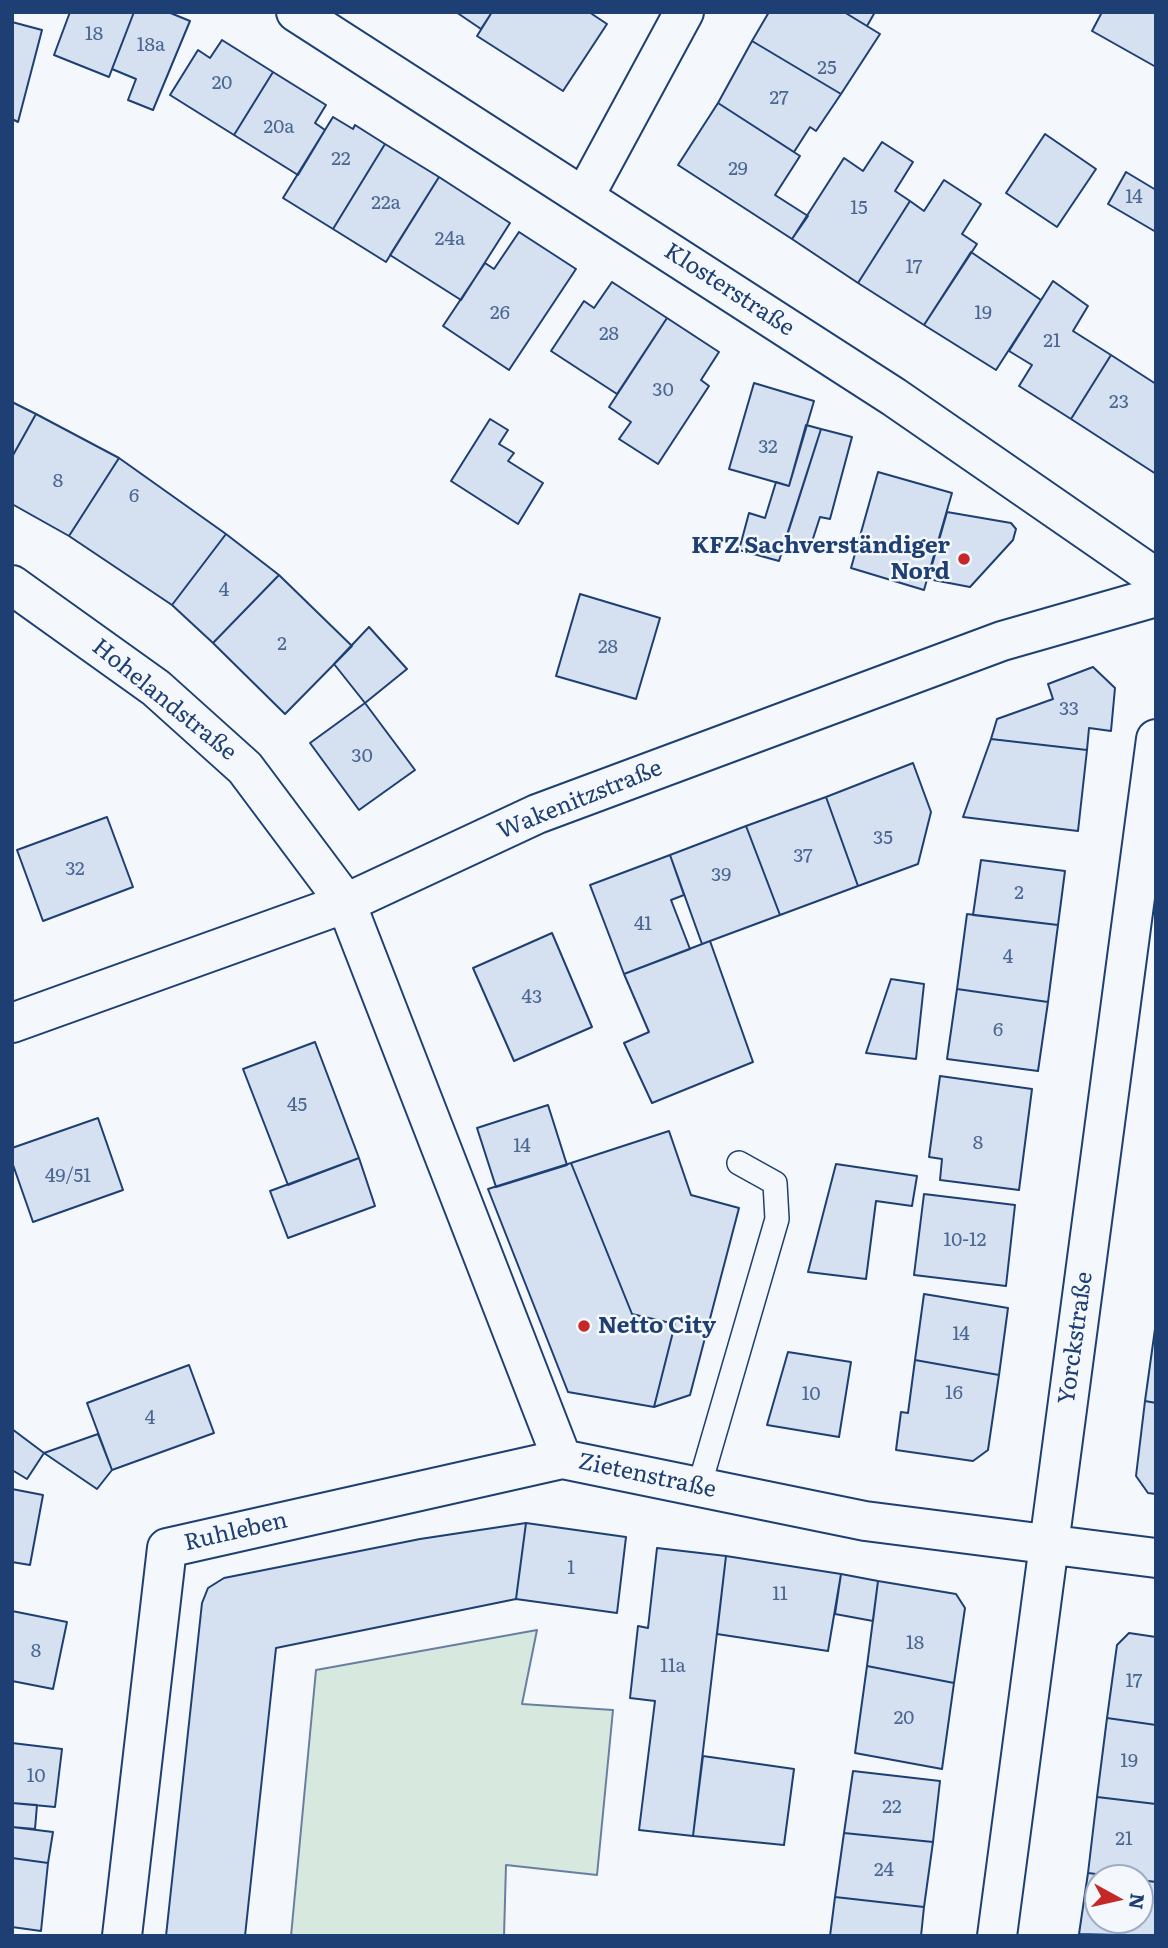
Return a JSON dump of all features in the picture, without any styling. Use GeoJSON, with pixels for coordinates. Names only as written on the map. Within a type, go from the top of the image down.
{"type":"FeatureCollection","features":[{"type":"Feature","properties":{"kind":"street","name":"Klosterstraße"},"geometry":{"type":"LineString","coordinates":[[296,12],[894,397],[1156,578]]}},
{"type":"Feature","properties":{"kind":"street"},"geometry":{"type":"LineString","coordinates":[[584,197],[684,12]]}},
{"type":"Feature","properties":{"kind":"street","name":"Hohelandstraße"},"geometry":{"type":"LineString","coordinates":[[12,585],[156,688],[245,768],[346,903]]}},
{"type":"Feature","properties":{"kind":"street","name":"Wakenitzstraße"},"geometry":{"type":"LineString","coordinates":[[12,1023],[346,903],[550,809],[1002,641],[1156,597]]}},
{"type":"Feature","properties":{"kind":"street","name":"Yorckstraße"},"geometry":{"type":"LineString","coordinates":[[996,1936],[1156,740]]}},
{"type":"Feature","properties":{"kind":"street","name":"Zietenstraße"},"geometry":{"type":"LineString","coordinates":[[346,903],[562,1459],[865,1521],[1049,1542],[1156,1559]]}},
{"type":"Feature","properties":{"kind":"street","name":"Ruhleben"},"geometry":{"type":"LineString","coordinates":[[122,1936],[167,1548],[562,1459]]}},
{"type":"Feature","properties":{"kind":"lane"},"geometry":{"type":"LineString","coordinates":[[699,1487],[778,1219],[775,1183],[739,1163]]}},
{"type":"Feature","properties":{"kind":"shaded area"},"geometry":{"type":"Polygon","coordinates":[[[537,1630],[522,1704],[613,1710],[597,1875],[506,1865],[504,1936],[291,1936],[316,1670],[537,1630]]]}},
{"type":"Feature","properties":{"kind":"building"},"geometry":{"type":"Polygon","coordinates":[[[70,12],[134,12],[109,77],[54,55],[70,12]]]}},
{"type":"Feature","properties":{"kind":"building"},"geometry":{"type":"Polygon","coordinates":[[[134,12],[168,12],[190,21],[153,110],[128,100],[136,79],[112,69],[134,12]]]}},
{"type":"Feature","properties":{"kind":"building"},"geometry":{"type":"Polygon","coordinates":[[[456,12],[492,12],[481,29],[456,12]]]}},
{"type":"Feature","properties":{"kind":"building"},"geometry":{"type":"Polygon","coordinates":[[[492,12],[589,12],[607,24],[563,91],[477,36],[492,12]]]}},
{"type":"Feature","properties":{"kind":"building"},"geometry":{"type":"Polygon","coordinates":[[[769,12],[844,12],[880,34],[841,94],[752,41],[769,12]]]}},
{"type":"Feature","properties":{"kind":"building"},"geometry":{"type":"Polygon","coordinates":[[[844,12],[875,12],[867,26],[844,12]]]}},
{"type":"Feature","properties":{"kind":"building"},"geometry":{"type":"Polygon","coordinates":[[[1102,12],[1156,12],[1156,67],[1092,31],[1102,12]]]}},
{"type":"Feature","properties":{"kind":"building"},"geometry":{"type":"Polygon","coordinates":[[[12,22],[42,30],[18,122],[12,119],[12,22]]]}},
{"type":"Feature","properties":{"kind":"building"},"geometry":{"type":"Polygon","coordinates":[[[222,40],[273,72],[234,135],[170,95],[198,50],[210,58],[222,40]]]}},
{"type":"Feature","properties":{"kind":"building"},"geometry":{"type":"Polygon","coordinates":[[[752,41],[841,94],[816,131],[810,127],[794,152],[718,103],[752,41]]]}},
{"type":"Feature","properties":{"kind":"building"},"geometry":{"type":"Polygon","coordinates":[[[273,72],[326,105],[315,123],[325,130],[298,175],[234,135],[273,72]]]}},
{"type":"Feature","properties":{"kind":"building"},"geometry":{"type":"Polygon","coordinates":[[[718,103],[800,156],[775,195],[808,216],[792,239],[678,165],[718,103]]]}},
{"type":"Feature","properties":{"kind":"building"},"geometry":{"type":"Polygon","coordinates":[[[333,117],[353,129],[355,125],[385,144],[333,229],[283,198],[333,117]]]}},
{"type":"Feature","properties":{"kind":"building"},"geometry":{"type":"Polygon","coordinates":[[[1045,134],[1096,169],[1057,227],[1006,193],[1045,134]]]}},
{"type":"Feature","properties":{"kind":"building"},"geometry":{"type":"Polygon","coordinates":[[[882,142],[913,162],[895,191],[910,201],[858,283],[792,239],[844,158],[863,171],[882,142]]]}},
{"type":"Feature","properties":{"kind":"building"},"geometry":{"type":"Polygon","coordinates":[[[385,144],[439,177],[386,262],[333,229],[385,144]]]}},
{"type":"Feature","properties":{"kind":"building"},"geometry":{"type":"Polygon","coordinates":[[[1126,172],[1156,190],[1156,232],[1108,204],[1126,172]]]}},
{"type":"Feature","properties":{"kind":"building"},"geometry":{"type":"Polygon","coordinates":[[[439,177],[510,223],[461,300],[390,255],[439,177]]]}},
{"type":"Feature","properties":{"kind":"building"},"geometry":{"type":"Polygon","coordinates":[[[944,180],[981,204],[962,234],[977,244],[924,325],[858,283],[910,201],[924,211],[944,180]]]}},
{"type":"Feature","properties":{"kind":"building"},"geometry":{"type":"Polygon","coordinates":[[[519,232],[576,269],[509,370],[443,326],[485,263],[494,269],[519,232]]]}},
{"type":"Feature","properties":{"kind":"building"},"geometry":{"type":"Polygon","coordinates":[[[971,252],[1041,300],[996,370],[924,325],[971,252]]]}},
{"type":"Feature","properties":{"kind":"building"},"geometry":{"type":"Polygon","coordinates":[[[1053,281],[1088,306],[1073,331],[1111,355],[1071,419],[1019,386],[1032,365],[1009,351],[1053,281]]]}},
{"type":"Feature","properties":{"kind":"building"},"geometry":{"type":"Polygon","coordinates":[[[612,282],[667,318],[617,394],[551,351],[584,301],[594,308],[612,282]]]}},
{"type":"Feature","properties":{"kind":"building"},"geometry":{"type":"Polygon","coordinates":[[[667,318],[719,352],[701,380],[709,386],[658,464],[619,439],[631,422],[609,407],[667,318]]]}},
{"type":"Feature","properties":{"kind":"building"},"geometry":{"type":"Polygon","coordinates":[[[1111,355],[1156,384],[1156,474],[1071,419],[1111,355]]]}},
{"type":"Feature","properties":{"kind":"building"},"geometry":{"type":"Polygon","coordinates":[[[754,383],[814,401],[789,486],[729,469],[754,383]]]}},
{"type":"Feature","properties":{"kind":"building"},"geometry":{"type":"Polygon","coordinates":[[[12,402],[36,414],[12,457],[12,402]]]}},
{"type":"Feature","properties":{"kind":"building"},"geometry":{"type":"Polygon","coordinates":[[[36,414],[119,458],[69,536],[12,504],[12,457],[36,414]]]}},
{"type":"Feature","properties":{"kind":"building"},"geometry":{"type":"Polygon","coordinates":[[[490,419],[508,430],[499,444],[514,453],[508,461],[543,483],[518,524],[451,481],[490,419]]]}},
{"type":"Feature","properties":{"kind":"building"},"geometry":{"type":"Polygon","coordinates":[[[806,425],[821,429],[779,561],[739,550],[749,513],[765,518],[776,482],[789,486],[806,425]]]}},
{"type":"Feature","properties":{"kind":"building"},"geometry":{"type":"Polygon","coordinates":[[[821,429],[852,437],[830,519],[820,517],[809,551],[784,544],[821,429]]]}},
{"type":"Feature","properties":{"kind":"building"},"geometry":{"type":"Polygon","coordinates":[[[119,458],[226,534],[172,605],[69,536],[119,458]]]}},
{"type":"Feature","properties":{"kind":"building"},"geometry":{"type":"Polygon","coordinates":[[[878,472],[952,493],[924,590],[851,568],[878,472]]]}},
{"type":"Feature","properties":{"kind":"building","name":"KFZ Sachverständiger Nord"},"geometry":{"type":"Polygon","coordinates":[[[947,512],[1011,523],[1016,529],[1013,540],[970,587],[928,579],[947,512]]]}},
{"type":"Feature","properties":{"kind":"building"},"geometry":{"type":"Polygon","coordinates":[[[226,534],[279,575],[213,643],[172,605],[226,534]]]}},
{"type":"Feature","properties":{"kind":"building"},"geometry":{"type":"Polygon","coordinates":[[[279,575],[352,646],[285,714],[213,643],[279,575]]]}},
{"type":"Feature","properties":{"kind":"building"},"geometry":{"type":"Polygon","coordinates":[[[580,594],[660,618],[636,699],[556,676],[580,594]]]}},
{"type":"Feature","properties":{"kind":"building"},"geometry":{"type":"Polygon","coordinates":[[[369,627],[407,669],[365,703],[334,664],[369,627]]]}},
{"type":"Feature","properties":{"kind":"building"},"geometry":{"type":"Polygon","coordinates":[[[1093,667],[1115,688],[1111,731],[1089,728],[1087,750],[991,739],[997,719],[1053,699],[1048,684],[1093,667]]]}},
{"type":"Feature","properties":{"kind":"building"},"geometry":{"type":"Polygon","coordinates":[[[365,703],[415,770],[359,810],[310,743],[365,703]]]}},
{"type":"Feature","properties":{"kind":"building"},"geometry":{"type":"Polygon","coordinates":[[[991,739],[1087,750],[1078,831],[963,817],[991,739]]]}},
{"type":"Feature","properties":{"kind":"building"},"geometry":{"type":"Polygon","coordinates":[[[913,763],[931,812],[918,864],[858,886],[826,797],[913,763]]]}},
{"type":"Feature","properties":{"kind":"building"},"geometry":{"type":"Polygon","coordinates":[[[826,797],[858,886],[780,915],[746,826],[826,797]]]}},
{"type":"Feature","properties":{"kind":"building"},"geometry":{"type":"Polygon","coordinates":[[[107,817],[133,887],[43,921],[17,850],[107,817]]]}},
{"type":"Feature","properties":{"kind":"building"},"geometry":{"type":"Polygon","coordinates":[[[746,826],[780,915],[702,944],[670,855],[746,826]]]}},
{"type":"Feature","properties":{"kind":"building"},"geometry":{"type":"Polygon","coordinates":[[[670,855],[684,895],[671,900],[690,949],[624,974],[590,885],[670,855]]]}},
{"type":"Feature","properties":{"kind":"building"},"geometry":{"type":"Polygon","coordinates":[[[981,860],[1065,871],[1058,925],[973,915],[981,860]]]}},
{"type":"Feature","properties":{"kind":"building"},"geometry":{"type":"Polygon","coordinates":[[[967,914],[1058,925],[1048,1002],[957,989],[967,914]]]}},
{"type":"Feature","properties":{"kind":"building"},"geometry":{"type":"Polygon","coordinates":[[[552,933],[592,1027],[514,1061],[473,968],[552,933]]]}},
{"type":"Feature","properties":{"kind":"building"},"geometry":{"type":"Polygon","coordinates":[[[710,941],[753,1062],[652,1103],[624,1043],[649,1032],[624,974],[710,941]]]}},
{"type":"Feature","properties":{"kind":"building"},"geometry":{"type":"Polygon","coordinates":[[[891,979],[924,984],[916,1059],[866,1053],[891,979]]]}},
{"type":"Feature","properties":{"kind":"building"},"geometry":{"type":"Polygon","coordinates":[[[957,989],[1048,1002],[1038,1071],[947,1059],[957,989]]]}},
{"type":"Feature","properties":{"kind":"building"},"geometry":{"type":"Polygon","coordinates":[[[315,1042],[359,1158],[288,1185],[243,1069],[315,1042]]]}},
{"type":"Feature","properties":{"kind":"building"},"geometry":{"type":"Polygon","coordinates":[[[940,1076],[1032,1089],[1019,1190],[940,1180],[942,1159],[929,1157],[940,1076]]]}},
{"type":"Feature","properties":{"kind":"building"},"geometry":{"type":"Polygon","coordinates":[[[548,1105],[567,1165],[496,1187],[477,1128],[548,1105]]]}},
{"type":"Feature","properties":{"kind":"building"},"geometry":{"type":"Polygon","coordinates":[[[98,1118],[123,1190],[33,1222],[12,1162],[12,1148],[98,1118]]]}},
{"type":"Feature","properties":{"kind":"building"},"geometry":{"type":"Polygon","coordinates":[[[669,1131],[691,1195],[739,1208],[690,1395],[654,1407],[675,1324],[632,1314],[571,1163],[669,1131]]]}},
{"type":"Feature","properties":{"kind":"building"},"geometry":{"type":"Polygon","coordinates":[[[359,1158],[375,1206],[288,1238],[270,1191],[359,1158]]]}},
{"type":"Feature","properties":{"kind":"building"},"geometry":{"type":"Polygon","coordinates":[[[571,1163],[632,1314],[675,1324],[654,1407],[568,1392],[488,1189],[571,1163]]]}},
{"type":"Feature","properties":{"kind":"building"},"geometry":{"type":"Polygon","coordinates":[[[836,1164],[917,1176],[912,1206],[876,1201],[866,1279],[808,1272],[836,1164]]]}},
{"type":"Feature","properties":{"kind":"building"},"geometry":{"type":"Polygon","coordinates":[[[924,1194],[1015,1205],[1006,1286],[914,1275],[924,1194]]]}},
{"type":"Feature","properties":{"kind":"building"},"geometry":{"type":"Polygon","coordinates":[[[924,1294],[1008,1308],[999,1375],[915,1360],[924,1294]]]}},
{"type":"Feature","properties":{"kind":"building"},"geometry":{"type":"Polygon","coordinates":[[[1156,1329],[1156,1403],[1145,1401],[1156,1329]]]}},
{"type":"Feature","properties":{"kind":"building"},"geometry":{"type":"Polygon","coordinates":[[[788,1352],[851,1362],[839,1437],[767,1425],[788,1352]]]}},
{"type":"Feature","properties":{"kind":"building"},"geometry":{"type":"Polygon","coordinates":[[[915,1360],[999,1375],[988,1450],[973,1461],[896,1450],[901,1412],[908,1413],[915,1360]]]}},
{"type":"Feature","properties":{"kind":"building"},"geometry":{"type":"Polygon","coordinates":[[[189,1365],[214,1433],[112,1470],[87,1403],[189,1365]]]}},
{"type":"Feature","properties":{"kind":"building"},"geometry":{"type":"Polygon","coordinates":[[[1145,1401],[1156,1403],[1156,1494],[1148,1493],[1136,1476],[1145,1401]]]}},
{"type":"Feature","properties":{"kind":"building"},"geometry":{"type":"Polygon","coordinates":[[[12,1429],[44,1453],[27,1479],[12,1470],[12,1429]]]}},
{"type":"Feature","properties":{"kind":"building"},"geometry":{"type":"Polygon","coordinates":[[[98,1434],[112,1470],[97,1489],[44,1453],[98,1434]]]}},
{"type":"Feature","properties":{"kind":"building"},"geometry":{"type":"Polygon","coordinates":[[[12,1489],[43,1495],[30,1565],[12,1562],[12,1489]]]}},
{"type":"Feature","properties":{"kind":"building"},"geometry":{"type":"Polygon","coordinates":[[[526,1523],[516,1599],[276,1648],[245,1936],[166,1936],[202,1603],[208,1588],[224,1578],[420,1539],[526,1523]]]}},
{"type":"Feature","properties":{"kind":"building"},"geometry":{"type":"Polygon","coordinates":[[[526,1523],[626,1537],[617,1613],[516,1599],[526,1523]]]}},
{"type":"Feature","properties":{"kind":"building"},"geometry":{"type":"Polygon","coordinates":[[[657,1548],[726,1556],[693,1836],[639,1830],[655,1701],[630,1698],[638,1626],[648,1628],[657,1548]]]}},
{"type":"Feature","properties":{"kind":"building"},"geometry":{"type":"Polygon","coordinates":[[[726,1556],[841,1574],[828,1651],[717,1634],[726,1556]]]}},
{"type":"Feature","properties":{"kind":"building"},"geometry":{"type":"Polygon","coordinates":[[[841,1574],[878,1581],[873,1621],[835,1614],[841,1574]]]}},
{"type":"Feature","properties":{"kind":"building"},"geometry":{"type":"Polygon","coordinates":[[[878,1581],[956,1594],[965,1608],[954,1683],[867,1666],[878,1581]]]}},
{"type":"Feature","properties":{"kind":"building"},"geometry":{"type":"Polygon","coordinates":[[[12,1611],[67,1622],[53,1689],[12,1681],[12,1611]]]}},
{"type":"Feature","properties":{"kind":"building"},"geometry":{"type":"Polygon","coordinates":[[[1129,1633],[1156,1637],[1156,1725],[1107,1718],[1117,1645],[1129,1633]]]}},
{"type":"Feature","properties":{"kind":"building"},"geometry":{"type":"Polygon","coordinates":[[[867,1666],[954,1683],[942,1769],[855,1753],[867,1666]]]}},
{"type":"Feature","properties":{"kind":"building"},"geometry":{"type":"Polygon","coordinates":[[[1107,1718],[1156,1725],[1156,1804],[1097,1797],[1107,1718]]]}},
{"type":"Feature","properties":{"kind":"building"},"geometry":{"type":"Polygon","coordinates":[[[12,1743],[62,1749],[55,1807],[12,1803],[12,1743]]]}},
{"type":"Feature","properties":{"kind":"building"},"geometry":{"type":"Polygon","coordinates":[[[703,1756],[794,1769],[784,1845],[693,1836],[703,1756]]]}},
{"type":"Feature","properties":{"kind":"building"},"geometry":{"type":"Polygon","coordinates":[[[853,1771],[940,1781],[933,1842],[844,1833],[853,1771]]]}},
{"type":"Feature","properties":{"kind":"building"},"geometry":{"type":"Polygon","coordinates":[[[1097,1797],[1156,1804],[1156,1882],[1154,1864],[1089,1864],[1097,1797]]]}},
{"type":"Feature","properties":{"kind":"building"},"geometry":{"type":"Polygon","coordinates":[[[12,1803],[37,1805],[35,1829],[12,1827],[12,1803]]]}},
{"type":"Feature","properties":{"kind":"building"},"geometry":{"type":"Polygon","coordinates":[[[12,1827],[53,1832],[48,1863],[12,1858],[12,1827]]]}},
{"type":"Feature","properties":{"kind":"building"},"geometry":{"type":"Polygon","coordinates":[[[844,1833],[933,1842],[924,1907],[835,1897],[844,1833]]]}},
{"type":"Feature","properties":{"kind":"building"},"geometry":{"type":"Polygon","coordinates":[[[12,1858],[48,1863],[41,1931],[12,1927],[12,1858]]]}},
{"type":"Feature","properties":{"kind":"building"},"geometry":{"type":"Polygon","coordinates":[[[1156,1882],[1156,1936],[1079,1934],[1084,1900],[1084,1934],[1154,1934],[1156,1882]]]}},
{"type":"Feature","properties":{"kind":"building"},"geometry":{"type":"Polygon","coordinates":[[[835,1897],[924,1907],[921,1936],[830,1936],[835,1897]]]}},
{"type":"Feature","properties":{"kind":"place","name":"KFZ Sachverständiger Nord"},"geometry":{"type":"Point","coordinates":[964,559]}},
{"type":"Feature","properties":{"kind":"place","name":"Netto City"},"geometry":{"type":"Point","coordinates":[584,1326]}}]}
